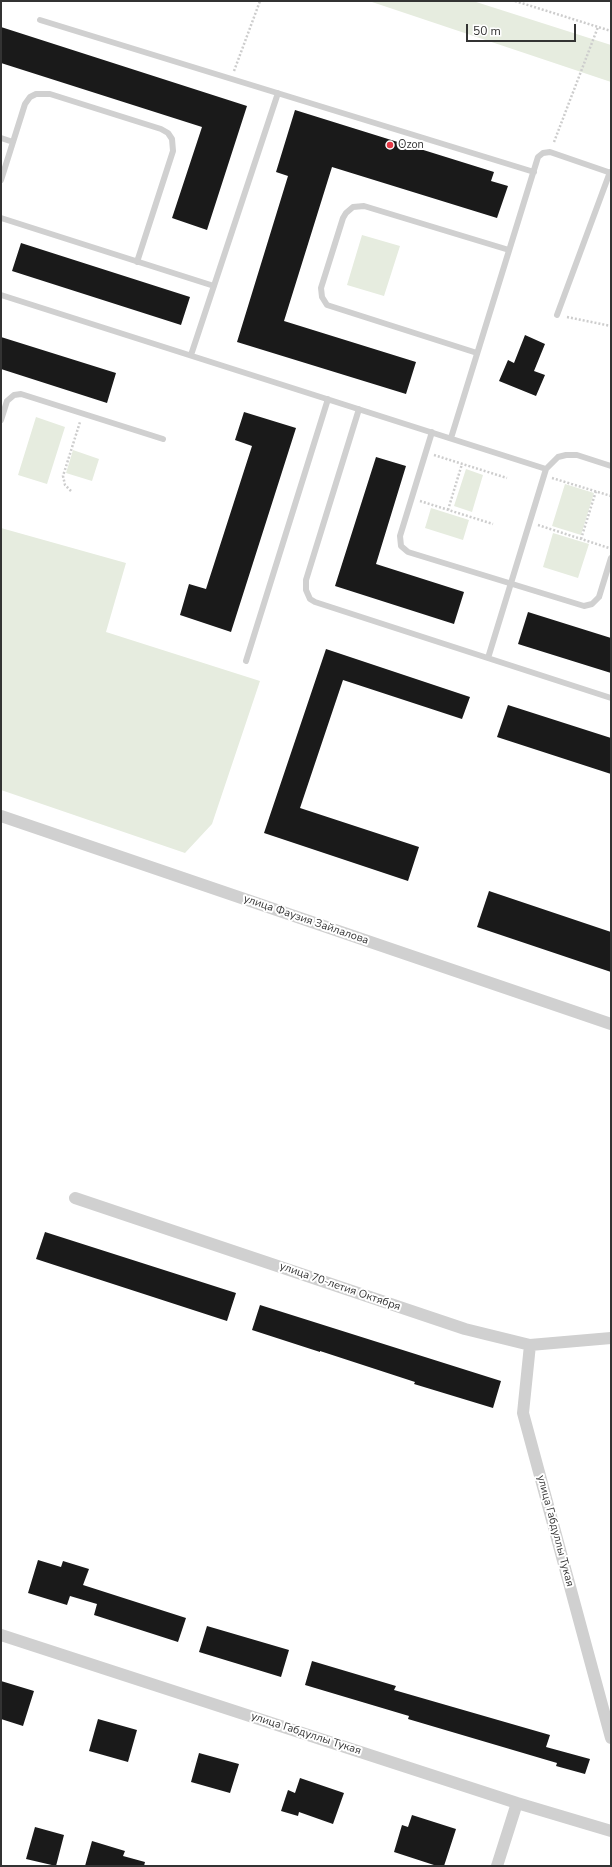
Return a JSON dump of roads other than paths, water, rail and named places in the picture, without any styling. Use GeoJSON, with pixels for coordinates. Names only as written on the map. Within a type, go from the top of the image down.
{"type":"FeatureCollection","features":[{"type":"Feature","properties":{"kind":"street","name":"улица Фаузия Зайлалова"},"geometry":{"type":"LineString","coordinates":[[1,816],[611,1024]]}},
{"type":"Feature","properties":{"kind":"street","name":"улица 70-летия Октября"},"geometry":{"type":"LineString","coordinates":[[75,1198],[465,1329],[530,1345],[611,1338]]}},
{"type":"Feature","properties":{"kind":"street","name":"улица Габдуллы Тукая"},"geometry":{"type":"LineString","coordinates":[[530,1345],[523,1413],[611,1738]]}},
{"type":"Feature","properties":{"kind":"street","name":"улица Габдуллы Тукая"},"geometry":{"type":"LineString","coordinates":[[1,1635],[517,1803],[611,1831]]}},
{"type":"Feature","properties":{"kind":"street"},"geometry":{"type":"LineString","coordinates":[[497,1866],[517,1803]]}},
{"type":"Feature","properties":{"kind":"lane"},"geometry":{"type":"LineString","coordinates":[[40,20],[534,172]]}},
{"type":"Feature","properties":{"kind":"lane"},"geometry":{"type":"LineString","coordinates":[[1,180],[25,104],[30,97],[42,92],[161,129],[168,133],[172,139],[172,151],[137,262]]}},
{"type":"Feature","properties":{"kind":"lane"},"geometry":{"type":"LineString","coordinates":[[191,356],[278,93]]}},
{"type":"Feature","properties":{"kind":"lane"},"geometry":{"type":"LineString","coordinates":[[1,138],[13,142]]}},
{"type":"Feature","properties":{"kind":"lane"},"geometry":{"type":"LineString","coordinates":[[451,438],[538,157],[543,152],[550,152],[611,173],[557,315]]}},
{"type":"Feature","properties":{"kind":"lane"},"geometry":{"type":"LineString","coordinates":[[478,352],[327,305],[322,297],[321,288],[343,218],[353,207],[364,206],[509,250]]}},
{"type":"Feature","properties":{"kind":"lane"},"geometry":{"type":"LineString","coordinates":[[1,218],[214,286]]}},
{"type":"Feature","properties":{"kind":"lane"},"geometry":{"type":"LineString","coordinates":[[1,295],[451,438],[545,472]]}},
{"type":"Feature","properties":{"kind":"lane"},"geometry":{"type":"LineString","coordinates":[[1,420],[7,402],[14,395],[21,394],[164,439]]}},
{"type":"Feature","properties":{"kind":"lane"},"geometry":{"type":"LineString","coordinates":[[246,660],[328,399]]}},
{"type":"Feature","properties":{"kind":"lane"},"geometry":{"type":"LineString","coordinates":[[359,409],[306,580],[305,586],[307,595],[315,602],[611,698]]}},
{"type":"Feature","properties":{"kind":"lane"},"geometry":{"type":"LineString","coordinates":[[432,432],[400,538],[403,549],[408,552],[579,605],[589,605],[599,597],[611,558]]}},
{"type":"Feature","properties":{"kind":"lane"},"geometry":{"type":"LineString","coordinates":[[488,658],[545,472],[558,457],[566,455],[576,455],[611,466]]}},
{"type":"Feature","properties":{"kind":"place","name":"Ozon"},"geometry":{"type":"Point","coordinates":[390,145]}}]}
